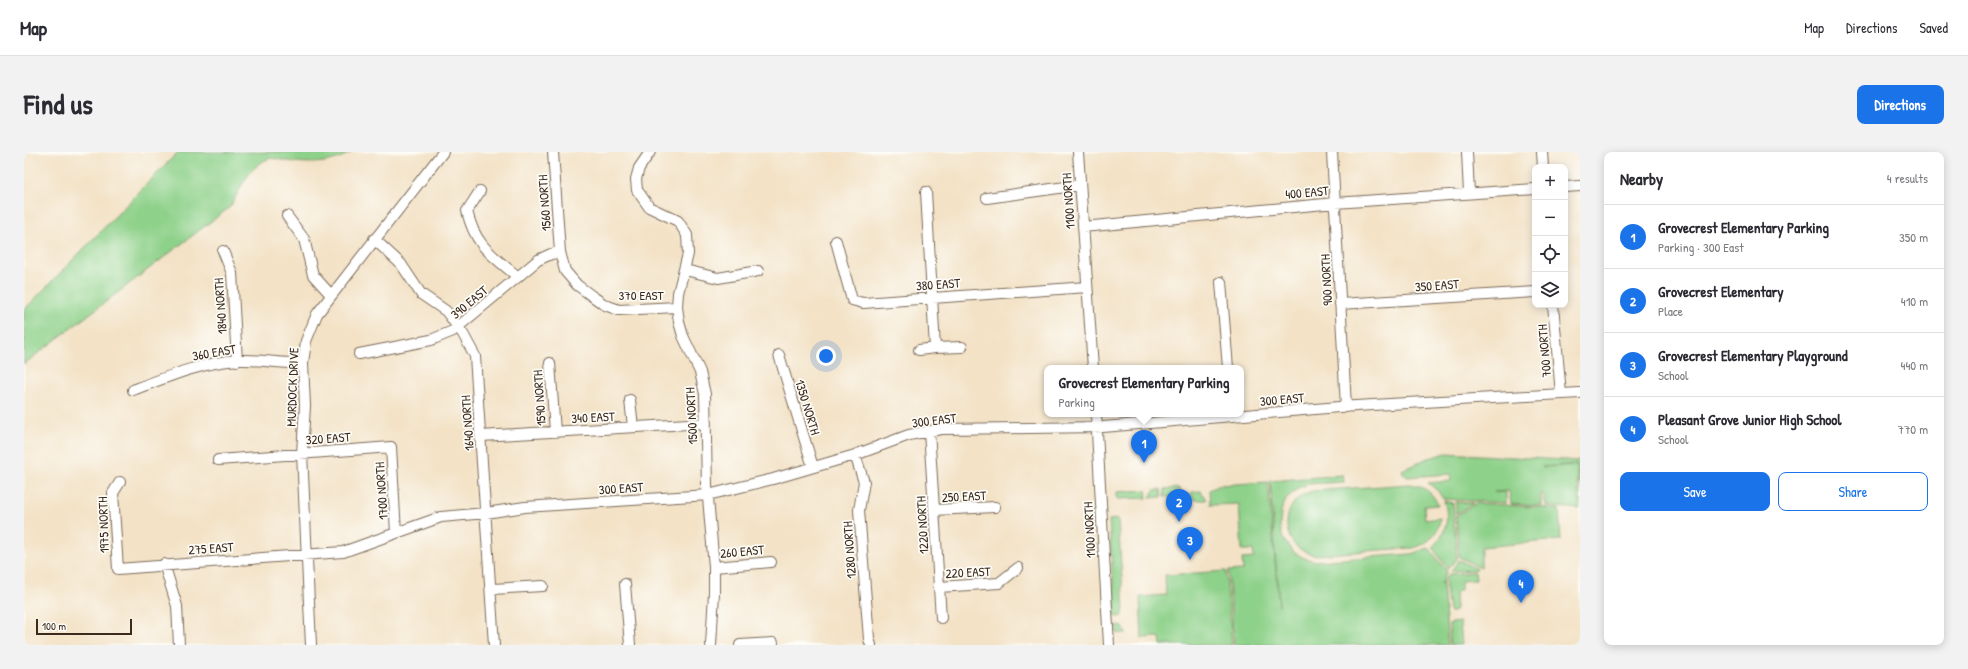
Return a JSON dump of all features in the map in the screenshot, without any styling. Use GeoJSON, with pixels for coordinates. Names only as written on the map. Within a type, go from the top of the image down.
{"type":"FeatureCollection","features":[{"type":"Feature","properties":{"kind":"street","name":"MURDOCK DRIVE"},"geometry":{"type":"LineString","coordinates":[[311,645],[302,453],[305,406],[303,363],[306,341],[317,314],[443,152]]}},
{"type":"Feature","properties":{"kind":"street","name":"1560 NORTH"},"geometry":{"type":"LineString","coordinates":[[553,152],[560,252]]}},
{"type":"Feature","properties":{"kind":"street","name":"1500 NORTH"},"geometry":{"type":"LineString","coordinates":[[650,152],[639,168],[636,179],[637,190],[643,200],[650,207],[678,221],[687,235],[688,254],[678,293],[677,307],[683,336],[700,372],[705,394],[708,494],[714,567],[711,645]]}},
{"type":"Feature","properties":{"kind":"street","name":"1100 NORTH"},"geometry":{"type":"LineString","coordinates":[[1078,152],[1093,365]]}},
{"type":"Feature","properties":{"kind":"street","name":"900 NORTH"},"geometry":{"type":"LineString","coordinates":[[1332,152],[1346,407]]}},
{"type":"Feature","properties":{"kind":"street"},"geometry":{"type":"LineString","coordinates":[[1467,152],[1470,193]]}},
{"type":"Feature","properties":{"kind":"street"},"geometry":{"type":"LineString","coordinates":[[1542,152],[1543,164]]}},
{"type":"Feature","properties":{"kind":"street"},"geometry":{"type":"LineString","coordinates":[[987,198],[1080,185]]}},
{"type":"Feature","properties":{"kind":"street"},"geometry":{"type":"LineString","coordinates":[[1568,187],[1580,186]]}},
{"type":"Feature","properties":{"kind":"street","name":"400 EAST"},"geometry":{"type":"LineString","coordinates":[[1083,226],[1335,203],[1532,189]]}},
{"type":"Feature","properties":{"kind":"street"},"geometry":{"type":"LineString","coordinates":[[480,191],[467,211],[470,226],[478,241],[518,277]]}},
{"type":"Feature","properties":{"kind":"street"},"geometry":{"type":"LineString","coordinates":[[926,192],[935,348]]}},
{"type":"Feature","properties":{"kind":"street"},"geometry":{"type":"LineString","coordinates":[[287,216],[304,239],[313,275],[331,295]]}},
{"type":"Feature","properties":{"kind":"street","name":"1640 NORTH"},"geometry":{"type":"LineString","coordinates":[[374,239],[401,264],[421,294],[446,311],[463,334],[475,356],[492,589],[494,645]]}},
{"type":"Feature","properties":{"kind":"street","name":"380 EAST"},"geometry":{"type":"LineString","coordinates":[[836,241],[852,300],[863,303],[1088,287]]}},
{"type":"Feature","properties":{"kind":"street","name":"1840 NORTH"},"geometry":{"type":"LineString","coordinates":[[223,251],[232,273],[237,361]]}},
{"type":"Feature","properties":{"kind":"street","name":"390 EAST"},"geometry":{"type":"LineString","coordinates":[[359,354],[430,340],[458,328],[538,260],[560,252]]}},
{"type":"Feature","properties":{"kind":"street","name":"370 EAST"},"geometry":{"type":"LineString","coordinates":[[560,252],[565,271],[577,285],[605,305],[625,310],[677,307]]}},
{"type":"Feature","properties":{"kind":"street"},"geometry":{"type":"LineString","coordinates":[[685,270],[718,278],[758,271]]}},
{"type":"Feature","properties":{"kind":"street"},"geometry":{"type":"LineString","coordinates":[[1221,282],[1228,365]]}},
{"type":"Feature","properties":{"kind":"street","name":"350 EAST"},"geometry":{"type":"LineString","coordinates":[[1340,304],[1532,292]]}},
{"type":"Feature","properties":{"kind":"street","name":"700 NORTH"},"geometry":{"type":"LineString","coordinates":[[1553,308],[1560,394]]}},
{"type":"Feature","properties":{"kind":"street"},"geometry":{"type":"LineString","coordinates":[[919,350],[962,347]]}},
{"type":"Feature","properties":{"kind":"street","name":"1350 NORTH"},"geometry":{"type":"LineString","coordinates":[[778,355],[813,467]]}},
{"type":"Feature","properties":{"kind":"street","name":"360 EAST"},"geometry":{"type":"LineString","coordinates":[[132,390],[201,366],[237,361],[287,364],[303,363]]}},
{"type":"Feature","properties":{"kind":"street","name":"1590 NORTH"},"geometry":{"type":"LineString","coordinates":[[550,363],[555,432]]}},
{"type":"Feature","properties":{"kind":"street","name":"300 EAST"},"geometry":{"type":"LineString","coordinates":[[1244,414],[1580,393]]}},
{"type":"Feature","properties":{"kind":"street"},"geometry":{"type":"LineString","coordinates":[[630,400],[633,427]]}},
{"type":"Feature","properties":{"kind":"street","name":"1100 NORTH"},"geometry":{"type":"LineString","coordinates":[[1096,417],[1109,645]]}},
{"type":"Feature","properties":{"kind":"street","name":"300 EAST"},"geometry":{"type":"LineString","coordinates":[[307,554],[343,552],[442,517],[486,513],[525,507],[708,494],[745,487],[856,455],[909,435],[929,431],[1096,427],[1208,417]]}},
{"type":"Feature","properties":{"kind":"street","name":"340 EAST"},"geometry":{"type":"LineString","coordinates":[[481,436],[706,423]]}},
{"type":"Feature","properties":{"kind":"street","name":"1220 NORTH"},"geometry":{"type":"LineString","coordinates":[[929,431],[940,618]]}},
{"type":"Feature","properties":{"kind":"street","name":"320 EAST"},"geometry":{"type":"LineString","coordinates":[[218,460],[391,448]]}},
{"type":"Feature","properties":{"kind":"street","name":"1700 NORTH"},"geometry":{"type":"LineString","coordinates":[[391,448],[396,533]]}},
{"type":"Feature","properties":{"kind":"street","name":"1280 NORTH"},"geometry":{"type":"LineString","coordinates":[[856,455],[864,482],[859,510],[869,639],[871,645]]}},
{"type":"Feature","properties":{"kind":"street","name":"1975 NORTH"},"geometry":{"type":"LineString","coordinates":[[118,569],[113,493],[120,482]]}},
{"type":"Feature","properties":{"kind":"street","name":"250 EAST"},"geometry":{"type":"LineString","coordinates":[[934,510],[994,507]]}},
{"type":"Feature","properties":{"kind":"street","name":"275 EAST"},"geometry":{"type":"LineString","coordinates":[[118,569],[164,564],[307,554]]}},
{"type":"Feature","properties":{"kind":"street","name":"260 EAST"},"geometry":{"type":"LineString","coordinates":[[714,567],[772,562]]}},
{"type":"Feature","properties":{"kind":"street"},"geometry":{"type":"LineString","coordinates":[[164,564],[176,606],[179,645]]}},
{"type":"Feature","properties":{"kind":"street","name":"220 EAST"},"geometry":{"type":"LineString","coordinates":[[939,587],[999,583],[1018,568]]}},
{"type":"Feature","properties":{"kind":"street"},"geometry":{"type":"LineString","coordinates":[[625,584],[630,645]]}},
{"type":"Feature","properties":{"kind":"street"},"geometry":{"type":"LineString","coordinates":[[492,589],[543,586]]}},
{"type":"Feature","properties":{"kind":"street"},"geometry":{"type":"LineString","coordinates":[[740,645],[773,643]]}},
{"type":"Feature","properties":{"kind":"green space"},"geometry":{"type":"Polygon","coordinates":[[[178,152],[351,152],[336,159],[311,163],[272,158],[261,162],[245,180],[230,207],[24,364],[24,310],[178,152]]]}},
{"type":"Feature","properties":{"kind":"green space"},"geometry":{"type":"Polygon","coordinates":[[[1446,453],[1580,461],[1580,492],[1576,464],[1542,467],[1576,465],[1578,493],[1580,493],[1580,509],[1546,506],[1543,493],[1541,494],[1541,506],[1511,504],[1509,491],[1494,492],[1506,492],[1506,503],[1443,499],[1438,491],[1428,483],[1451,481],[1450,474],[1407,477],[1403,473],[1402,470],[1426,459],[1446,453]]]}},
{"type":"Feature","properties":{"kind":"green space"},"geometry":{"type":"Polygon","coordinates":[[[1343,475],[1344,482],[1308,484],[1298,488],[1286,500],[1281,511],[1280,526],[1283,539],[1292,551],[1304,558],[1316,561],[1411,554],[1429,548],[1447,571],[1443,578],[1443,583],[1440,583],[1443,584],[1448,645],[1234,645],[1228,571],[1243,570],[1242,559],[1254,558],[1253,550],[1242,550],[1239,504],[1210,505],[1209,490],[1220,485],[1268,482],[1279,606],[1270,481],[1343,475]]]}},
{"type":"Feature","properties":{"kind":"green space"},"geometry":{"type":"Polygon","coordinates":[[[1409,484],[1423,488],[1436,500],[1438,505],[1424,506],[1425,520],[1440,518],[1439,526],[1431,539],[1418,547],[1316,555],[1301,550],[1293,542],[1288,533],[1287,522],[1289,512],[1294,503],[1302,495],[1313,491],[1409,484]]]}},
{"type":"Feature","properties":{"kind":"green space"},"geometry":{"type":"Polygon","coordinates":[[[1179,488],[1181,491],[1176,490],[1175,493],[1182,492],[1184,496],[1164,497],[1165,489],[1179,488]]]}},
{"type":"Feature","properties":{"kind":"green space"},"geometry":{"type":"Polygon","coordinates":[[[1161,489],[1162,497],[1150,498],[1154,490],[1161,489]]]}},
{"type":"Feature","properties":{"kind":"green space"},"geometry":{"type":"Polygon","coordinates":[[[1146,490],[1147,498],[1117,499],[1117,492],[1146,490]]]}},
{"type":"Feature","properties":{"kind":"green space"},"geometry":{"type":"Polygon","coordinates":[[[1201,491],[1206,500],[1194,500],[1191,494],[1192,492],[1201,491]]]}},
{"type":"Feature","properties":{"kind":"green space"},"geometry":{"type":"Polygon","coordinates":[[[1444,501],[1453,503],[1457,558],[1448,569],[1432,547],[1441,537],[1446,526],[1447,514],[1444,501]]]}},
{"type":"Feature","properties":{"kind":"green space"},"geometry":{"type":"Polygon","coordinates":[[[1456,502],[1473,503],[1456,514],[1456,502]]]}},
{"type":"Feature","properties":{"kind":"green space"},"geometry":{"type":"Polygon","coordinates":[[[1476,503],[1559,509],[1561,540],[1481,547],[1481,568],[1459,557],[1456,516],[1476,503]]]}},
{"type":"Feature","properties":{"kind":"green space"},"geometry":{"type":"Polygon","coordinates":[[[1118,519],[1124,610],[1122,616],[1116,617],[1109,520],[1118,519]]]}},
{"type":"Feature","properties":{"kind":"green space"},"geometry":{"type":"Polygon","coordinates":[[[1459,560],[1477,569],[1477,570],[1451,571],[1459,560]]]}},
{"type":"Feature","properties":{"kind":"green space"},"geometry":{"type":"Polygon","coordinates":[[[1226,571],[1232,645],[1161,645],[1160,637],[1142,638],[1140,597],[1166,595],[1165,575],[1226,571]]]}},
{"type":"Feature","properties":{"kind":"green space"},"geometry":{"type":"Polygon","coordinates":[[[1475,572],[1476,580],[1461,581],[1461,590],[1455,593],[1456,609],[1454,612],[1449,612],[1445,579],[1449,574],[1475,572]]]}},
{"type":"Feature","properties":{"kind":"green space"},"geometry":{"type":"Polygon","coordinates":[[[1460,622],[1462,645],[1450,645],[1449,625],[1451,623],[1460,622]]]}},
{"type":"Feature","properties":{"kind":"green space"},"geometry":{"type":"Polygon","coordinates":[[[1117,625],[1123,627],[1126,634],[1116,633],[1117,625]]]}},
{"type":"Feature","properties":{"kind":"place","name":"Grovecrest Elementary Parking"},"geometry":{"type":"Point","coordinates":[1144,463]}},
{"type":"Feature","properties":{"kind":"place","name":"Grovecrest Elementary"},"geometry":{"type":"Point","coordinates":[1179,522]}},
{"type":"Feature","properties":{"kind":"place","name":"Grovecrest Elementary Playground"},"geometry":{"type":"Point","coordinates":[1190,560]}},
{"type":"Feature","properties":{"kind":"place","name":"Pleasant Grove Junior High School"},"geometry":{"type":"Point","coordinates":[1521,603]}}]}
